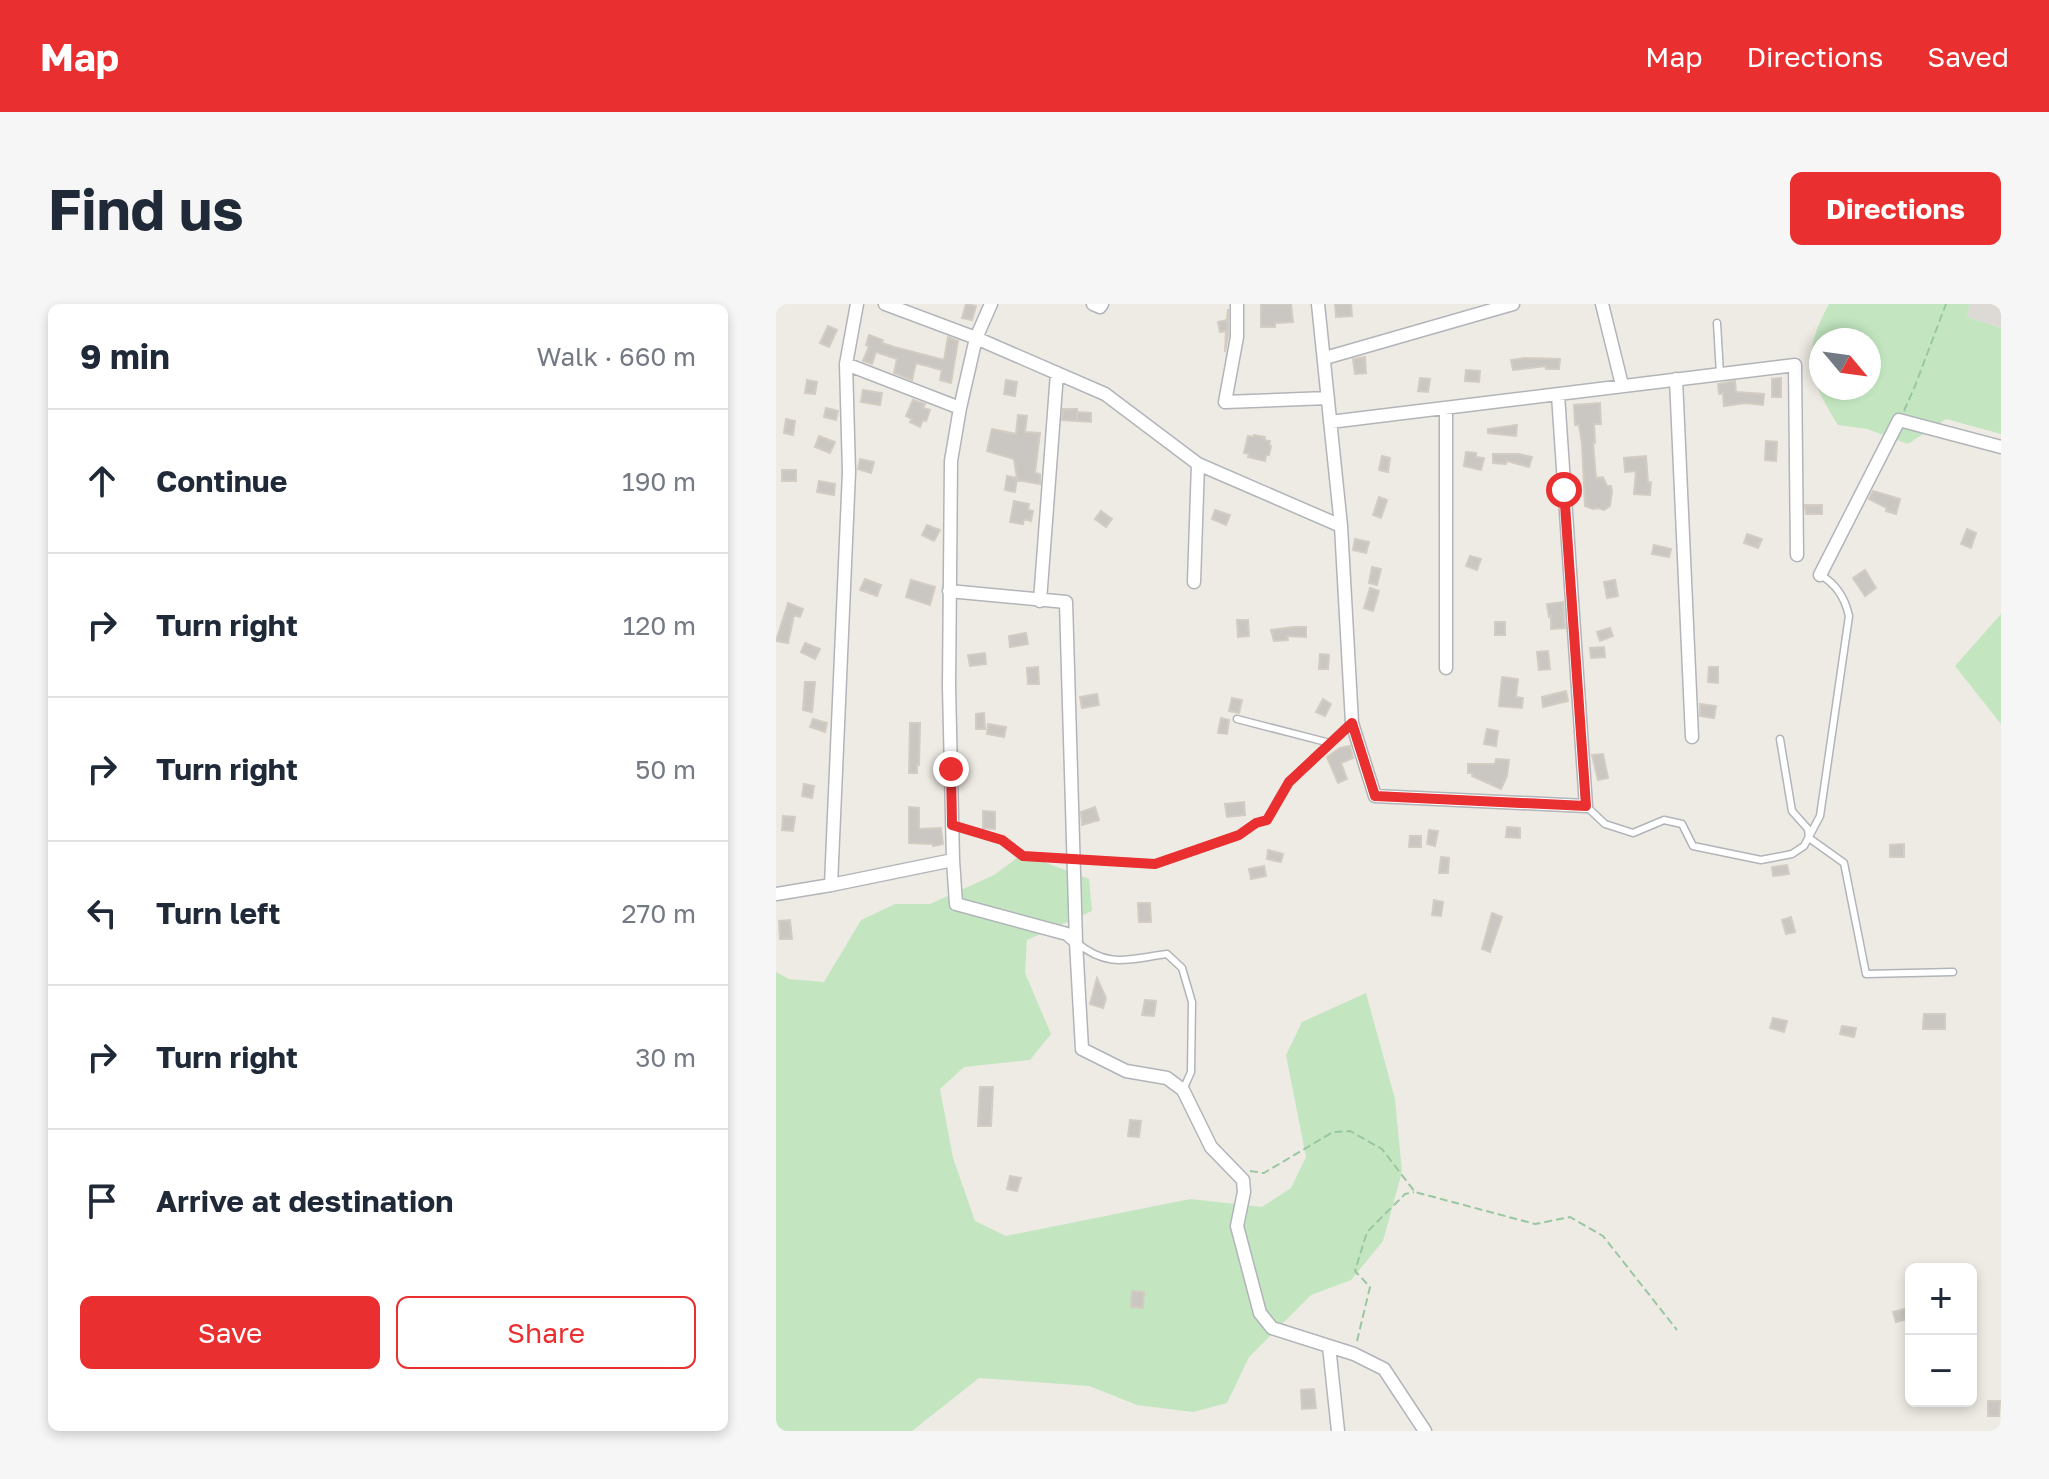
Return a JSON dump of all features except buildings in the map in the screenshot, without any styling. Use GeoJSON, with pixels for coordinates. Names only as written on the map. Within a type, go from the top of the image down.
{"type":"FeatureCollection","features":[{"type":"Feature","properties":{"kind":"street"},"geometry":{"type":"LineString","coordinates":[[831,885],[849,472],[846,364],[857,304]]}},
{"type":"Feature","properties":{"kind":"street"},"geometry":{"type":"LineString","coordinates":[[885,304],[976,338],[1105,394],[1198,464],[1341,526]]}},
{"type":"Feature","properties":{"kind":"street"},"geometry":{"type":"LineString","coordinates":[[991,304],[976,338],[951,461],[949,686],[956,904],[1067,934],[1076,942]]}},
{"type":"Feature","properties":{"kind":"street"},"geometry":{"type":"LineString","coordinates":[[1093,304],[1100,307],[1102,304]]}},
{"type":"Feature","properties":{"kind":"street"},"geometry":{"type":"LineString","coordinates":[[1237,304],[1237,337],[1225,402],[1328,398]]}},
{"type":"Feature","properties":{"kind":"street"},"geometry":{"type":"LineString","coordinates":[[1318,304],[1341,526],[1352,723],[1375,796],[1586,806],[1558,395]]}},
{"type":"Feature","properties":{"kind":"street"},"geometry":{"type":"LineString","coordinates":[[1325,358],[1510,304]]}},
{"type":"Feature","properties":{"kind":"street"},"geometry":{"type":"LineString","coordinates":[[1602,304],[1622,385]]}},
{"type":"Feature","properties":{"kind":"street"},"geometry":{"type":"LineString","coordinates":[[846,364],[960,408]]}},
{"type":"Feature","properties":{"kind":"street"},"geometry":{"type":"LineString","coordinates":[[1330,422],[1795,365],[1797,555]]}},
{"type":"Feature","properties":{"kind":"street"},"geometry":{"type":"LineString","coordinates":[[1040,601],[1057,373]]}},
{"type":"Feature","properties":{"kind":"street"},"geometry":{"type":"LineString","coordinates":[[1676,379],[1692,737]]}},
{"type":"Feature","properties":{"kind":"street"},"geometry":{"type":"LineString","coordinates":[[1446,408],[1446,668]]}},
{"type":"Feature","properties":{"kind":"street"},"geometry":{"type":"LineString","coordinates":[[1820,575],[1899,420],[2001,447]]}},
{"type":"Feature","properties":{"kind":"street"},"geometry":{"type":"LineString","coordinates":[[1194,582],[1198,464]]}},
{"type":"Feature","properties":{"kind":"street"},"geometry":{"type":"LineString","coordinates":[[949,591],[1066,602],[1082,1049],[1126,1071],[1167,1078],[1183,1090],[1211,1147],[1243,1180],[1244,1192],[1237,1226],[1260,1313],[1272,1328],[1354,1354],[1384,1369],[1425,1431]]}},
{"type":"Feature","properties":{"kind":"street"},"geometry":{"type":"LineString","coordinates":[[776,894],[953,860]]}},
{"type":"Feature","properties":{"kind":"street"},"geometry":{"type":"LineString","coordinates":[[1329,1346],[1338,1431]]}},
{"type":"Feature","properties":{"kind":"lane"},"geometry":{"type":"LineString","coordinates":[[1717,323],[1720,374]]}},
{"type":"Feature","properties":{"kind":"lane"},"geometry":{"type":"LineString","coordinates":[[1586,806],[1605,824],[1633,833],[1664,820],[1682,824],[1693,846],[1761,860],[1792,854],[1804,846],[1820,816],[1849,616],[1845,598],[1830,580],[1820,575]]}},
{"type":"Feature","properties":{"kind":"lane"},"geometry":{"type":"LineString","coordinates":[[1237,719],[1330,743]]}},
{"type":"Feature","properties":{"kind":"lane"},"geometry":{"type":"LineString","coordinates":[[952,825],[1002,840],[1023,856],[1155,864],[1239,835],[1256,823],[1267,820],[1289,782],[1352,723]]}},
{"type":"Feature","properties":{"kind":"lane"},"geometry":{"type":"LineString","coordinates":[[1780,739],[1792,811],[1808,829],[1809,838],[1844,863],[1866,974],[1953,972]]}},
{"type":"Feature","properties":{"kind":"lane"},"geometry":{"type":"LineString","coordinates":[[1076,942],[1088,952],[1112,962],[1167,954],[1182,968],[1192,1002],[1191,1072],[1183,1090]]}},
{"type":"Feature","properties":{"kind":"path"},"geometry":{"type":"LineString","coordinates":[[1899,420],[1946,304]]}},
{"type":"Feature","properties":{"kind":"path"},"geometry":{"type":"LineString","coordinates":[[1232,1168],[1264,1173],[1333,1132],[1350,1131],[1382,1149],[1415,1192]]}},
{"type":"Feature","properties":{"kind":"path"},"geometry":{"type":"LineString","coordinates":[[1354,1354],[1370,1287],[1355,1271],[1367,1232],[1405,1194],[1415,1192],[1535,1224],[1570,1217],[1603,1236],[1677,1330]]}},
{"type":"Feature","properties":{"kind":"shaded area"},"geometry":{"type":"Polygon","coordinates":[[[1970,304],[2001,304],[2001,328],[1967,317],[1970,304]]]}},
{"type":"Feature","properties":{"kind":"green space"},"geometry":{"type":"Polygon","coordinates":[[[1829,304],[1970,304],[1967,317],[2001,328],[2001,434],[1946,419],[1908,444],[1867,429],[1838,425],[1824,400],[1881,400],[1881,328],[1818,328],[1829,304]]]}},
{"type":"Feature","properties":{"kind":"green space"},"geometry":{"type":"Polygon","coordinates":[[[2001,614],[2001,724],[1955,666],[2001,614]]]}},
{"type":"Feature","properties":{"kind":"green space"},"geometry":{"type":"Polygon","coordinates":[[[1022,854],[1089,879],[1092,911],[1027,940],[1025,973],[1051,1034],[1030,1060],[964,1067],[940,1089],[953,1158],[975,1221],[1006,1236],[1190,1199],[1262,1207],[1291,1188],[1306,1157],[1286,1055],[1302,1022],[1366,993],[1395,1099],[1402,1172],[1383,1241],[1351,1280],[1311,1295],[1249,1357],[1227,1403],[1193,1412],[1137,1405],[1089,1386],[979,1378],[912,1431],[776,1431],[776,972],[789,979],[824,982],[861,920],[895,904],[930,904],[994,875],[1022,854]]]}},
{"type":"Feature","properties":{"kind":"route"},"geometry":{"type":"LineString","coordinates":[[951,769],[952,825],[1002,840],[1023,856],[1155,864],[1239,835],[1256,823],[1267,820],[1289,782],[1352,723],[1375,796],[1586,806],[1564,490]]}}]}
